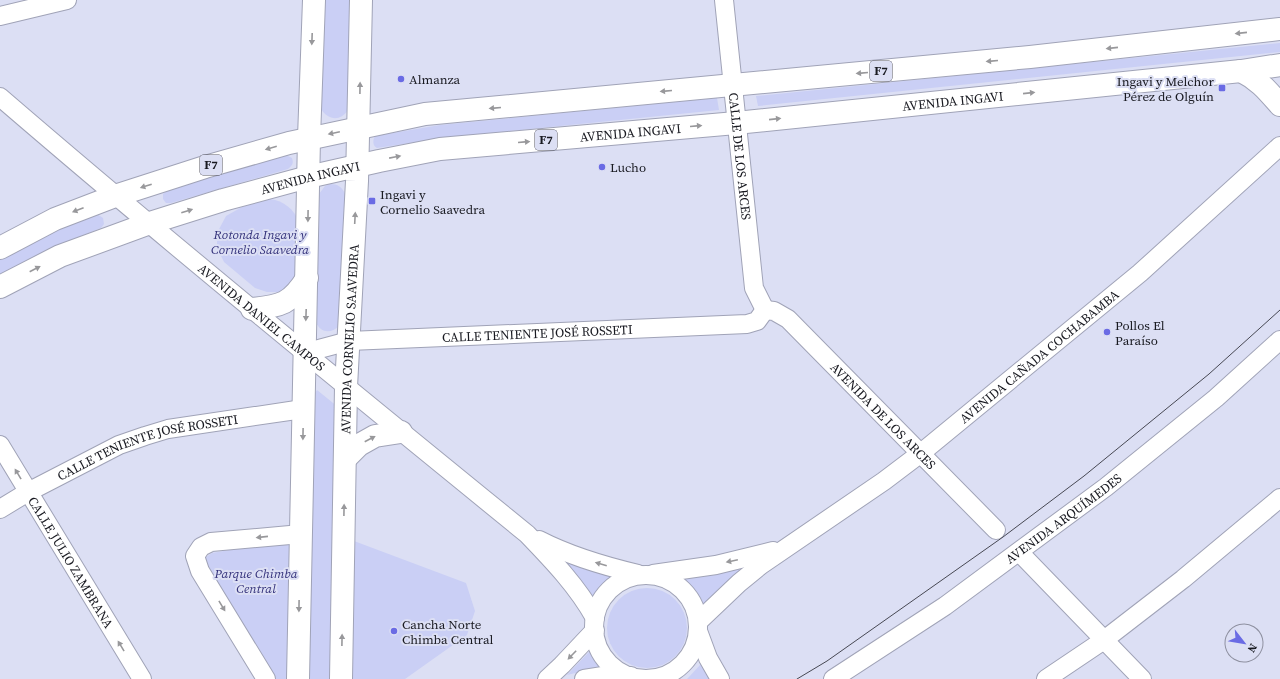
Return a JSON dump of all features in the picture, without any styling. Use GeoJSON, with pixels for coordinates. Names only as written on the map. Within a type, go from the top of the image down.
{"type":"FeatureCollection","features":[{"type":"Feature","properties":{"kind":"main road"},"geometry":{"type":"LineString","coordinates":[[298,679],[308,177],[314,0]]}},
{"type":"Feature","properties":{"kind":"main road","name":"AVENIDA CORNELIO SAAVEDRA"},"geometry":{"type":"LineString","coordinates":[[341,679],[346,387],[350,341],[359,127],[361,0]]}},
{"type":"Feature","properties":{"kind":"main road","name":"F7"},"geometry":{"type":"LineString","coordinates":[[0,248],[55,219],[115,196],[205,167],[309,138],[425,114],[1030,57],[1280,28]]}},
{"type":"Feature","properties":{"kind":"main road","name":"AVENIDA INGAVI"},"geometry":{"type":"LineString","coordinates":[[0,287],[60,256],[150,223],[262,188],[357,165],[440,149],[736,123],[1241,71],[1280,65]]}},
{"type":"Feature","properties":{"kind":"main road"},"geometry":{"type":"LineString","coordinates":[[1241,71],[1254,78],[1264,86],[1280,105]]}},
{"type":"Feature","properties":{"kind":"main road"},"geometry":{"type":"LineString","coordinates":[[252,309],[274,307],[291,298],[299,290],[307,278]]}},
{"type":"Feature","properties":{"kind":"main road"},"geometry":{"type":"LineString","coordinates":[[345,459],[359,446],[375,436],[401,432]]}},
{"type":"Feature","properties":{"kind":"street"},"geometry":{"type":"LineString","coordinates":[[0,16],[67,0]]}},
{"type":"Feature","properties":{"kind":"street","name":"CALLE DE LOS ARCES"},"geometry":{"type":"LineString","coordinates":[[724,0],[754,288],[765,310]]}},
{"type":"Feature","properties":{"kind":"street","name":"AVENIDA DANIEL CAMPOS"},"geometry":{"type":"LineString","coordinates":[[0,97],[115,196],[150,223],[304,353],[527,534],[565,574],[575,587],[595,624]]}},
{"type":"Feature","properties":{"kind":"street","name":"AVENIDA CAÑADA COCHABAMBA"},"geometry":{"type":"LineString","coordinates":[[698,626],[739,583],[784,549],[884,481],[921,453],[1140,273],[1280,146]]}},
{"type":"Feature","properties":{"kind":"street","name":"CALLE TENIENTE JOSÉ ROSSETI"},"geometry":{"type":"LineString","coordinates":[[304,353],[350,341],[747,324],[757,321],[765,310]]}},
{"type":"Feature","properties":{"kind":"street","name":"AVENIDA DE LOS ARCES"},"geometry":{"type":"LineString","coordinates":[[765,310],[774,311],[788,319],[996,530]]}},
{"type":"Feature","properties":{"kind":"street","name":"AVENIDA ARQUÍMEDES"},"geometry":{"type":"LineString","coordinates":[[833,679],[945,606],[1112,482],[1216,398],[1280,340]]}},
{"type":"Feature","properties":{"kind":"street","name":"CALLE TENIENTE JOSÉ ROSSETI"},"geometry":{"type":"LineString","coordinates":[[0,509],[28,492],[119,445],[168,429],[303,409]]}},
{"type":"Feature","properties":{"kind":"street","name":"CALLE JULIO ZAMBRANA"},"geometry":{"type":"LineString","coordinates":[[0,445],[142,679]]}},
{"type":"Feature","properties":{"kind":"street"},"geometry":{"type":"LineString","coordinates":[[1046,679],[1104,640],[1183,579],[1280,498]]}},
{"type":"Feature","properties":{"kind":"street"},"geometry":{"type":"LineString","coordinates":[[266,679],[200,571],[195,556],[201,547],[211,542],[301,534]]}},
{"type":"Feature","properties":{"kind":"street","name":"AVENIDA DANIEL CAMPOS"},"geometry":{"type":"LineString","coordinates":[[527,534],[571,555],[600,564],[643,574]]}},
{"type":"Feature","properties":{"kind":"street","name":"AVENIDA CAÑADA COCHABAMBA"},"geometry":{"type":"LineString","coordinates":[[643,574],[716,565],[784,549]]}},
{"type":"Feature","properties":{"kind":"street"},"geometry":{"type":"LineString","coordinates":[[1019,552],[1142,679]]}},
{"type":"Feature","properties":{"kind":"street"},"geometry":{"type":"LineString","coordinates":[[636,678],[613,665],[604,656],[599,648],[595,624],[598,608],[603,598],[610,590],[628,578],[643,574],[658,576],[677,585],[685,593],[692,604],[708,658],[720,679]]}},
{"type":"Feature","properties":{"kind":"street"},"geometry":{"type":"LineString","coordinates":[[548,679],[562,665],[595,624]]}},
{"type":"Feature","properties":{"kind":"street"},"geometry":{"type":"LineString","coordinates":[[584,679],[603,676],[656,678],[664,676],[679,668],[690,656],[694,649],[698,626]]}},
{"type":"Feature","properties":{"kind":"green space"},"geometry":{"type":"Polygon","coordinates":[[[326,0],[349,0],[352,4],[348,110],[345,114],[338,118],[327,115],[321,109],[324,4],[326,0]]]}},
{"type":"Feature","properties":{"kind":"green space"},"geometry":{"type":"Polygon","coordinates":[[[1280,43],[1280,52],[758,106],[756,96],[1280,43]]]}},
{"type":"Feature","properties":{"kind":"green space"},"geometry":{"type":"Polygon","coordinates":[[[717,98],[719,110],[442,138],[377,148],[374,146],[373,142],[375,136],[440,125],[717,98]]]}},
{"type":"Feature","properties":{"kind":"green space"},"geometry":{"type":"Polygon","coordinates":[[[286,155],[293,160],[288,169],[171,203],[166,203],[163,199],[163,194],[168,190],[286,155]]]}},
{"type":"Feature","properties":{"kind":"green space"},"geometry":{"type":"Polygon","coordinates":[[[330,184],[339,186],[343,189],[345,194],[339,326],[336,329],[326,331],[320,328],[316,322],[319,194],[325,186],[330,184]]]}},
{"type":"Feature","properties":{"kind":"green space","name":"Rotonda Ingavi y Cornelio Saavedra"},"geometry":{"type":"Polygon","coordinates":[[[270,199],[288,206],[299,222],[297,276],[291,285],[282,292],[267,292],[255,288],[224,262],[217,248],[217,233],[226,216],[242,207],[270,199]]]}},
{"type":"Feature","properties":{"kind":"green space"},"geometry":{"type":"Polygon","coordinates":[[[97,214],[103,218],[104,224],[101,228],[64,243],[0,274],[0,258],[55,231],[97,214]]]}},
{"type":"Feature","properties":{"kind":"green space"},"geometry":{"type":"Polygon","coordinates":[[[317,390],[338,407],[333,679],[308,679],[313,396],[317,390]]]}},
{"type":"Feature","properties":{"kind":"green space","name":"Parque Chimba Central"},"geometry":{"type":"Polygon","coordinates":[[[287,540],[290,545],[291,679],[274,679],[205,563],[206,557],[212,553],[287,540]]]}},
{"type":"Feature","properties":{"kind":"green space"},"geometry":{"type":"Polygon","coordinates":[[[354,541],[466,583],[475,611],[467,635],[405,679],[352,679],[354,541]]]}},
{"type":"Feature","properties":{"kind":"green space"},"geometry":{"type":"Polygon","coordinates":[[[550,551],[616,574],[608,581],[593,600],[550,551]]]}},
{"type":"Feature","properties":{"kind":"green space"},"geometry":{"type":"Polygon","coordinates":[[[746,565],[721,588],[704,608],[696,591],[683,579],[715,575],[746,565]]]}},
{"type":"Feature","properties":{"kind":"green space"},"geometry":{"type":"Polygon","coordinates":[[[639,588],[655,588],[676,599],[687,620],[687,636],[676,657],[655,668],[639,668],[625,662],[618,657],[613,650],[607,636],[607,620],[613,606],[618,599],[625,594],[639,588]]]}},
{"type":"Feature","properties":{"kind":"green space"},"geometry":{"type":"Polygon","coordinates":[[[590,651],[600,667],[567,675],[590,651]]]}},
{"type":"Feature","properties":{"kind":"green space"},"geometry":{"type":"Polygon","coordinates":[[[701,664],[710,679],[687,679],[701,664]]]}},
{"type":"Feature","properties":{"kind":"tram line"},"geometry":{"type":"LineString","coordinates":[[797,679],[827,661],[1003,537],[1084,476],[1209,374],[1280,310]]}},
{"type":"Feature","properties":{"kind":"place","name":"Almanza"},"geometry":{"type":"Point","coordinates":[401,79]}},
{"type":"Feature","properties":{"kind":"place","name":"Ingavi y Melchor Pérez de Olguín"},"geometry":{"type":"Point","coordinates":[1222,88]}},
{"type":"Feature","properties":{"kind":"place","name":"Lucho"},"geometry":{"type":"Point","coordinates":[602,167]}},
{"type":"Feature","properties":{"kind":"place","name":"Ingavi y Cornelio Saavedra"},"geometry":{"type":"Point","coordinates":[372,201]}},
{"type":"Feature","properties":{"kind":"place","name":"Pollos El Paraíso"},"geometry":{"type":"Point","coordinates":[1107,332]}},
{"type":"Feature","properties":{"kind":"place","name":"Cancha Norte Chimba Central"},"geometry":{"type":"Point","coordinates":[394,631]}}]}
